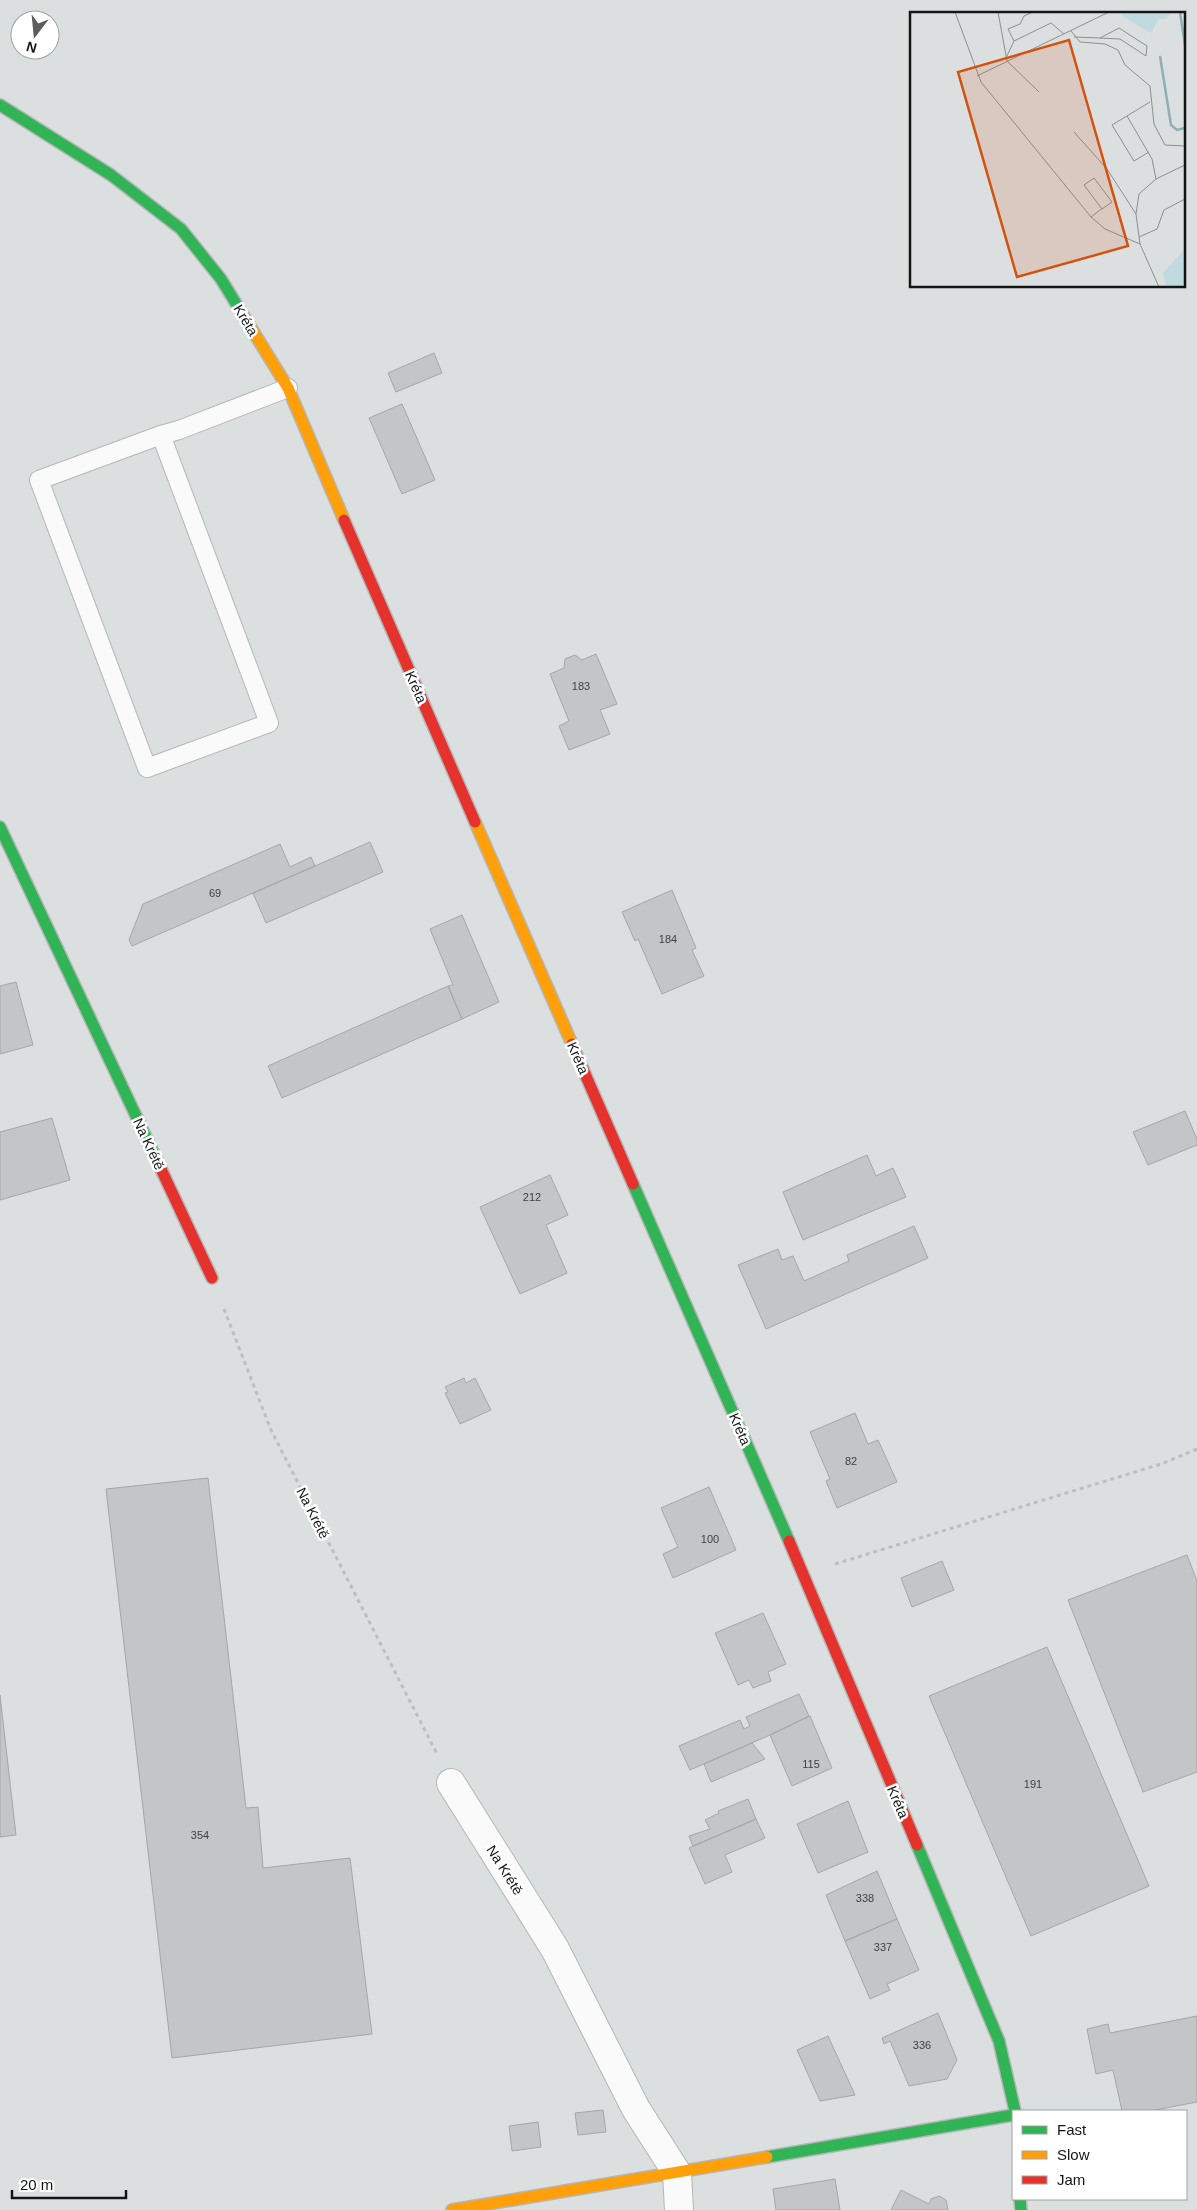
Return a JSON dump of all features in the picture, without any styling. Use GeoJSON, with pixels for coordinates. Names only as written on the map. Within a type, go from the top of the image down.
{"type":"FeatureCollection","features":[{"type":"Feature","properties":{"kind":"street","name":"Kréta"},"geometry":{"type":"LineString","coordinates":[[0,105],[111,174],[181,229],[221,279],[288,388],[354,544],[803,1574],[999,2041],[1015,2110]]}},
{"type":"Feature","properties":{"kind":"street","name":"Na Krétě"},"geometry":{"type":"LineString","coordinates":[[0,828],[212,1278]]}},
{"type":"Feature","properties":{"kind":"street","name":"Na Krétě"},"geometry":{"type":"LineString","coordinates":[[451,1783],[555,1949],[636,2109],[678,2173]]}},
{"type":"Feature","properties":{"kind":"street"},"geometry":{"type":"LineString","coordinates":[[452,2210],[1012,2115]]}},
{"type":"Feature","properties":{"kind":"street"},"geometry":{"type":"LineString","coordinates":[[678,2173],[678,2209]]}},
{"type":"Feature","properties":{"kind":"lane"},"geometry":{"type":"LineString","coordinates":[[161,435],[269,723],[147,768],[39,480],[161,435],[179,430],[288,388]]}},
{"type":"Feature","properties":{"kind":"path","name":"Na Krétě"},"geometry":{"type":"LineString","coordinates":[[212,1278],[271,1430],[451,1783]]}},
{"type":"Feature","properties":{"kind":"path"},"geometry":{"type":"LineString","coordinates":[[803,1574],[1161,1464],[1197,1449]]}},
{"type":"Feature","properties":{"kind":"building"},"geometry":{"type":"Polygon","coordinates":[[[434,353],[442,373],[396,392],[388,373],[434,353]]]}},
{"type":"Feature","properties":{"kind":"building"},"geometry":{"type":"Polygon","coordinates":[[[402,404],[435,480],[402,494],[369,418],[402,404]]]}},
{"type":"Feature","properties":{"kind":"building"},"geometry":{"type":"Polygon","coordinates":[[[596,654],[617,704],[600,710],[610,734],[569,750],[559,726],[569,721],[550,674],[564,668],[565,659],[575,655],[582,660],[596,654]]]}},
{"type":"Feature","properties":{"kind":"building"},"geometry":{"type":"Polygon","coordinates":[[[370,842],[383,872],[266,923],[253,893],[370,842]]]}},
{"type":"Feature","properties":{"kind":"building"},"geometry":{"type":"Polygon","coordinates":[[[280,844],[290,867],[311,857],[315,866],[132,946],[129,940],[143,904],[280,844]]]}},
{"type":"Feature","properties":{"kind":"building"},"geometry":{"type":"Polygon","coordinates":[[[672,890],[696,948],[692,950],[704,976],[662,994],[638,939],[635,941],[622,912],[672,890]]]}},
{"type":"Feature","properties":{"kind":"building"},"geometry":{"type":"Polygon","coordinates":[[[462,915],[499,1002],[462,1019],[448,986],[453,985],[430,929],[462,915]]]}},
{"type":"Feature","properties":{"kind":"building"},"geometry":{"type":"Polygon","coordinates":[[[16,982],[33,1045],[0,1054],[0,986],[16,982]]]}},
{"type":"Feature","properties":{"kind":"building"},"geometry":{"type":"Polygon","coordinates":[[[448,986],[462,1019],[282,1098],[268,1066],[448,986]]]}},
{"type":"Feature","properties":{"kind":"building"},"geometry":{"type":"Polygon","coordinates":[[[1185,1111],[1197,1139],[1197,1145],[1148,1165],[1133,1132],[1185,1111]]]}},
{"type":"Feature","properties":{"kind":"building"},"geometry":{"type":"Polygon","coordinates":[[[52,1118],[70,1180],[0,1200],[0,1132],[52,1118]]]}},
{"type":"Feature","properties":{"kind":"building"},"geometry":{"type":"Polygon","coordinates":[[[867,1155],[876,1176],[893,1168],[906,1197],[803,1240],[783,1192],[867,1155]]]}},
{"type":"Feature","properties":{"kind":"building"},"geometry":{"type":"Polygon","coordinates":[[[550,1175],[568,1215],[546,1225],[567,1273],[520,1294],[480,1207],[550,1175]]]}},
{"type":"Feature","properties":{"kind":"building"},"geometry":{"type":"Polygon","coordinates":[[[914,1226],[928,1258],[766,1329],[738,1265],[778,1249],[782,1260],[793,1256],[804,1281],[849,1261],[847,1255],[914,1226]]]}},
{"type":"Feature","properties":{"kind":"building"},"geometry":{"type":"Polygon","coordinates":[[[464,1378],[466,1383],[475,1378],[491,1410],[460,1424],[445,1393],[448,1392],[445,1387],[464,1378]]]}},
{"type":"Feature","properties":{"kind":"building"},"geometry":{"type":"Polygon","coordinates":[[[855,1413],[868,1444],[878,1440],[897,1482],[837,1508],[826,1481],[830,1479],[810,1432],[855,1413]]]}},
{"type":"Feature","properties":{"kind":"building"},"geometry":{"type":"Polygon","coordinates":[[[208,1478],[246,1808],[258,1807],[263,1868],[350,1858],[372,2034],[172,2058],[106,1489],[208,1478]]]}},
{"type":"Feature","properties":{"kind":"building"},"geometry":{"type":"Polygon","coordinates":[[[709,1487],[736,1550],[673,1578],[663,1554],[678,1547],[661,1508],[709,1487]]]}},
{"type":"Feature","properties":{"kind":"building"},"geometry":{"type":"Polygon","coordinates":[[[1187,1555],[1197,1581],[1197,1772],[1143,1792],[1068,1600],[1187,1555]]]}},
{"type":"Feature","properties":{"kind":"building"},"geometry":{"type":"Polygon","coordinates":[[[942,1561],[954,1590],[912,1607],[901,1578],[942,1561]]]}},
{"type":"Feature","properties":{"kind":"building"},"geometry":{"type":"Polygon","coordinates":[[[763,1613],[786,1664],[768,1672],[771,1681],[753,1688],[749,1680],[738,1685],[715,1633],[763,1613]]]}},
{"type":"Feature","properties":{"kind":"building"},"geometry":{"type":"Polygon","coordinates":[[[1047,1647],[1149,1886],[1031,1936],[929,1696],[1047,1647]]]}},
{"type":"Feature","properties":{"kind":"building"},"geometry":{"type":"Polygon","coordinates":[[[799,1694],[809,1716],[690,1770],[679,1746],[740,1720],[744,1729],[750,1726],[746,1717],[799,1694]]]}},
{"type":"Feature","properties":{"kind":"building"},"geometry":{"type":"Polygon","coordinates":[[[0,1695],[16,1835],[0,1837],[0,1695]]]}},
{"type":"Feature","properties":{"kind":"building"},"geometry":{"type":"Polygon","coordinates":[[[810,1716],[832,1768],[792,1786],[770,1735],[810,1716]]]}},
{"type":"Feature","properties":{"kind":"building"},"geometry":{"type":"Polygon","coordinates":[[[752,1743],[765,1759],[711,1782],[704,1764],[752,1743]]]}},
{"type":"Feature","properties":{"kind":"building"},"geometry":{"type":"Polygon","coordinates":[[[748,1799],[756,1819],[693,1846],[689,1836],[710,1829],[705,1820],[719,1813],[718,1811],[748,1799]]]}},
{"type":"Feature","properties":{"kind":"building"},"geometry":{"type":"Polygon","coordinates":[[[848,1801],[868,1852],[818,1873],[797,1824],[848,1801]]]}},
{"type":"Feature","properties":{"kind":"building"},"geometry":{"type":"Polygon","coordinates":[[[756,1819],[765,1838],[725,1855],[732,1872],[705,1884],[689,1848],[756,1819]]]}},
{"type":"Feature","properties":{"kind":"building"},"geometry":{"type":"Polygon","coordinates":[[[877,1871],[897,1919],[845,1941],[826,1895],[877,1871]]]}},
{"type":"Feature","properties":{"kind":"building"},"geometry":{"type":"Polygon","coordinates":[[[897,1919],[919,1970],[887,1984],[890,1990],[870,1999],[845,1941],[897,1919]]]}},
{"type":"Feature","properties":{"kind":"building"},"geometry":{"type":"Polygon","coordinates":[[[938,2013],[957,2060],[947,2079],[909,2086],[890,2041],[884,2044],[882,2038],[938,2013]]]}},
{"type":"Feature","properties":{"kind":"building"},"geometry":{"type":"Polygon","coordinates":[[[1197,2016],[1197,2102],[1155,2110],[1122,2110],[1113,2070],[1096,2074],[1087,2029],[1108,2024],[1110,2033],[1197,2016]]]}},
{"type":"Feature","properties":{"kind":"building"},"geometry":{"type":"Polygon","coordinates":[[[828,2036],[855,2095],[820,2101],[797,2050],[828,2036]]]}},
{"type":"Feature","properties":{"kind":"building"},"geometry":{"type":"Polygon","coordinates":[[[603,2110],[606,2132],[578,2135],[575,2113],[603,2110]]]}},
{"type":"Feature","properties":{"kind":"building"},"geometry":{"type":"Polygon","coordinates":[[[538,2122],[541,2147],[512,2151],[509,2126],[538,2122]]]}},
{"type":"Feature","properties":{"kind":"building"},"geometry":{"type":"Polygon","coordinates":[[[835,2179],[840,2210],[776,2210],[773,2189],[835,2179]]]}},
{"type":"Feature","properties":{"kind":"building"},"geometry":{"type":"Polygon","coordinates":[[[901,2190],[929,2204],[931,2199],[939,2196],[946,2200],[948,2210],[891,2210],[901,2190]]]}},
{"type":"Feature","properties":{"kind":"traffic: fast"},"geometry":{"type":"LineString","coordinates":[[0,105],[111,175],[181,229],[221,279],[243,315]]}},
{"type":"Feature","properties":{"kind":"traffic: fast"},"geometry":{"type":"LineString","coordinates":[[0,827],[161,1169]]}},
{"type":"Feature","properties":{"kind":"traffic: fast"},"geometry":{"type":"LineString","coordinates":[[633,1184],[789,1541]]}},
{"type":"Feature","properties":{"kind":"traffic: fast"},"geometry":{"type":"LineString","coordinates":[[917,1845],[999,2041],[1015,2110]]}},
{"type":"Feature","properties":{"kind":"traffic: fast"},"geometry":{"type":"LineString","coordinates":[[767,2157],[1012,2115]]}},
{"type":"Feature","properties":{"kind":"traffic: fast"},"geometry":{"type":"LineString","coordinates":[[1020,2200],[1021,2210]]}},
{"type":"Feature","properties":{"kind":"traffic: slow"},"geometry":{"type":"LineString","coordinates":[[243,315],[288,388],[344,520]]}},
{"type":"Feature","properties":{"kind":"traffic: slow"},"geometry":{"type":"LineString","coordinates":[[475,822],[572,1044]]}},
{"type":"Feature","properties":{"kind":"traffic: slow"},"geometry":{"type":"LineString","coordinates":[[452,2210],[767,2157]]}},
{"type":"Feature","properties":{"kind":"traffic: jam"},"geometry":{"type":"LineString","coordinates":[[344,520],[475,822]]}},
{"type":"Feature","properties":{"kind":"traffic: jam"},"geometry":{"type":"LineString","coordinates":[[572,1044],[633,1184]]}},
{"type":"Feature","properties":{"kind":"traffic: jam"},"geometry":{"type":"LineString","coordinates":[[161,1169],[212,1278]]}},
{"type":"Feature","properties":{"kind":"traffic: jam"},"geometry":{"type":"LineString","coordinates":[[789,1541],[917,1845]]}}]}
